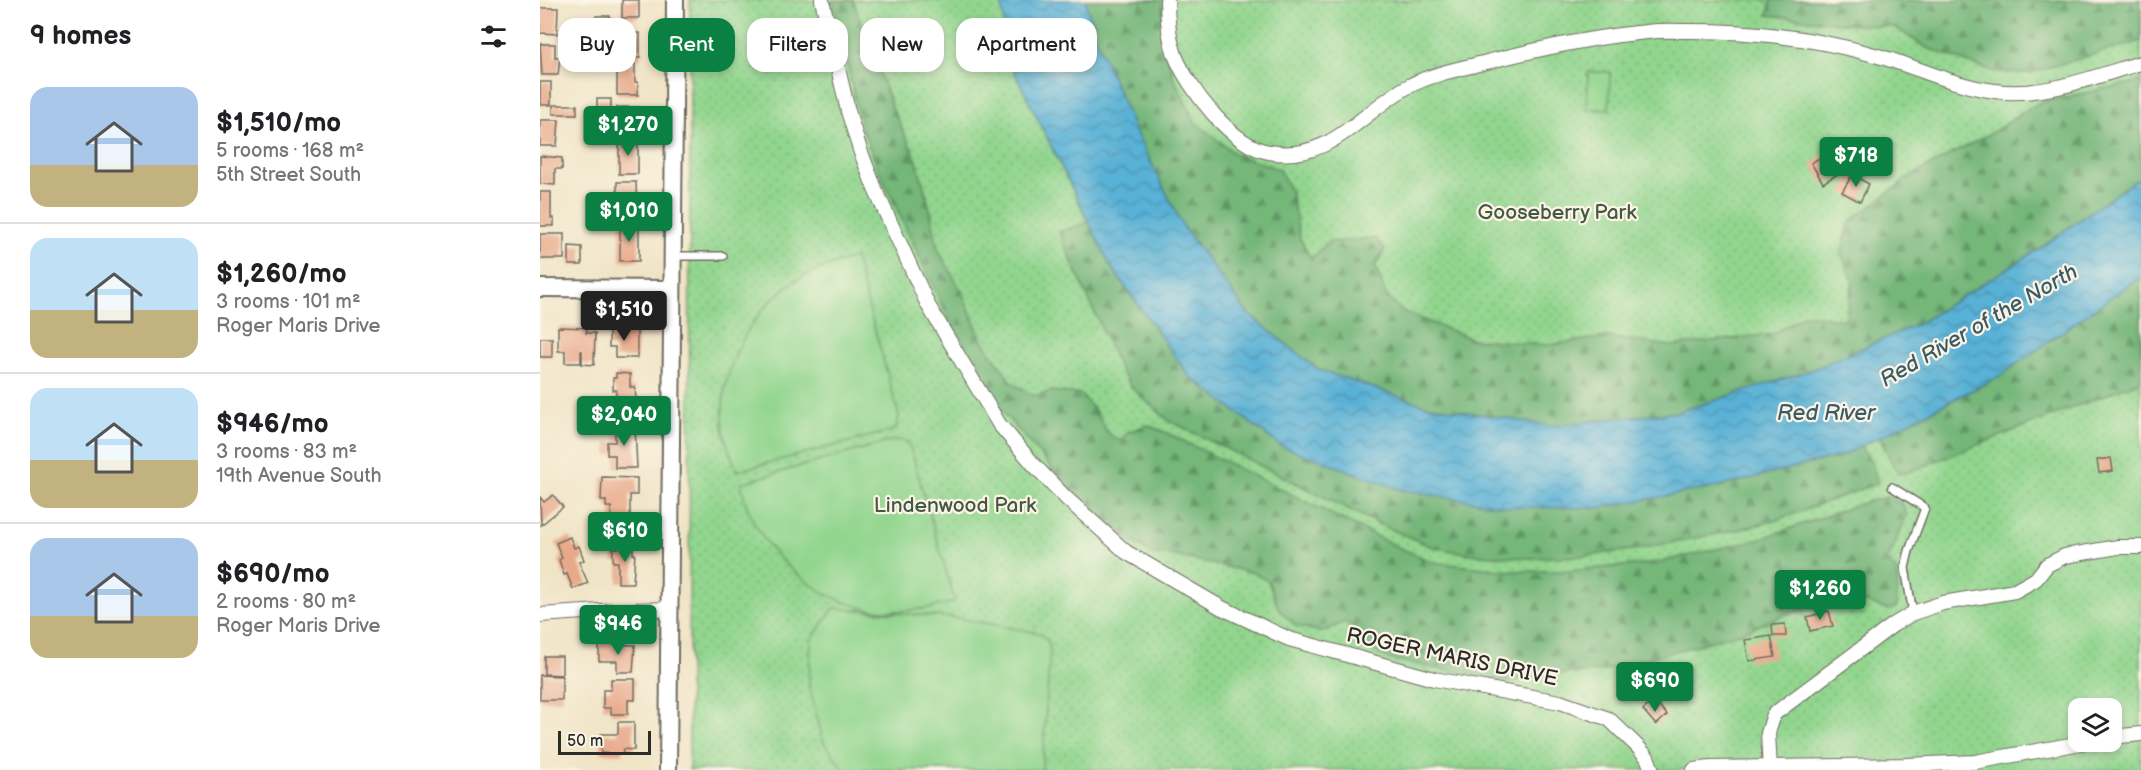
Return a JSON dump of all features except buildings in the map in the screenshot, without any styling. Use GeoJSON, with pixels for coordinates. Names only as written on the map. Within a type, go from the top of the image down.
{"type":"FeatureCollection","features":[{"type":"Feature","properties":{"kind":"street"},"geometry":{"type":"LineString","coordinates":[[668,770],[675,0]]}},
{"type":"Feature","properties":{"kind":"street","name":"ROGER MARIS DRIVE"},"geometry":{"type":"LineString","coordinates":[[822,0],[848,111],[860,150],[875,189],[928,305],[999,424],[1066,498],[1126,552],[1222,608],[1289,639],[1434,679],[1560,702],[1609,719],[1647,757],[1653,770]]}},
{"type":"Feature","properties":{"kind":"street"},"geometry":{"type":"LineString","coordinates":[[1167,0],[1175,54],[1194,88],[1226,127],[1246,143],[1266,152],[1290,154],[1314,150],[1338,138],[1382,103],[1410,85],[1442,73],[1526,52],[1597,38],[1649,31],[1721,31],[1782,36],[1834,44],[1880,56],[1962,84],[1996,92],[2041,90],[2141,63]]}},
{"type":"Feature","properties":{"kind":"street"},"geometry":{"type":"LineString","coordinates":[[540,288],[672,289]]}},
{"type":"Feature","properties":{"kind":"street"},"geometry":{"type":"LineString","coordinates":[[1770,769],[1768,733],[1774,714],[1893,625],[1913,613],[1943,603],[2015,591],[2036,579],[2047,565],[2065,556],[2118,547],[2141,547]]}},
{"type":"Feature","properties":{"kind":"street"},"geometry":{"type":"LineString","coordinates":[[540,615],[668,609]]}},
{"type":"Feature","properties":{"kind":"street"},"geometry":{"type":"LineString","coordinates":[[2122,736],[2141,734]]}},
{"type":"Feature","properties":{"kind":"street"},"geometry":{"type":"LineString","coordinates":[[1694,770],[1975,762],[2068,746]]}},
{"type":"Feature","properties":{"kind":"lane"},"geometry":{"type":"LineString","coordinates":[[673,256],[723,256]]}},
{"type":"Feature","properties":{"kind":"lane"},"geometry":{"type":"LineString","coordinates":[[1892,487],[1925,508],[1905,568],[1913,613]]}},
{"type":"Feature","properties":{"kind":"green space","name":"Lindenwood Park"},"geometry":{"type":"Polygon","coordinates":[[[690,0],[1001,0],[1003,18],[956,18],[956,72],[1014,72],[1110,265],[1843,455],[2000,376],[2141,277],[2141,770],[689,770],[690,72],[735,72],[735,18],[690,18],[690,0]]]}},
{"type":"Feature","properties":{"kind":"green space"},"geometry":{"type":"Polygon","coordinates":[[[833,0],[853,0],[860,19],[860,72],[879,72],[893,110],[916,158],[938,249],[962,292],[981,338],[1011,382],[1034,396],[1052,391],[1080,394],[1094,409],[1108,433],[1120,441],[1128,432],[1147,425],[1432,562],[1509,571],[1568,571],[1655,563],[1757,540],[1869,501],[1888,497],[1903,505],[1907,515],[1888,560],[1898,573],[1897,607],[1888,610],[1861,601],[1790,613],[1740,633],[1604,671],[1560,674],[1506,682],[1389,659],[1370,649],[1361,631],[1345,622],[1322,632],[1296,626],[1279,610],[1268,581],[1254,573],[1171,555],[1152,555],[1121,533],[1073,492],[991,399],[960,343],[881,175],[861,126],[848,68],[848,18],[837,18],[833,0]]]}},
{"type":"Feature","properties":{"kind":"green space","name":"Gooseberry Park"},"geometry":{"type":"Polygon","coordinates":[[[1086,0],[2141,0],[2141,179],[2134,181],[2039,249],[1918,324],[1425,405],[1086,0]]]}},
{"type":"Feature","properties":{"kind":"green space"},"geometry":{"type":"Polygon","coordinates":[[[1086,0],[1162,0],[1163,23],[1173,76],[1195,122],[1235,154],[1279,169],[1291,192],[1300,238],[1311,259],[1328,242],[1375,238],[1385,249],[1375,266],[1387,297],[1402,311],[1472,339],[1547,345],[1607,337],[1671,346],[1773,334],[1805,314],[1845,320],[1853,281],[1841,253],[1850,222],[1911,176],[1995,131],[2038,103],[2141,81],[2141,179],[2134,181],[2039,249],[1918,324],[1812,370],[1678,412],[1550,426],[1425,405],[1319,370],[1248,314],[1184,228],[1134,129],[1097,41],[1097,18],[1090,18],[1086,0]]]}},
{"type":"Feature","properties":{"kind":"green space"},"geometry":{"type":"Polygon","coordinates":[[[1771,0],[2141,0],[2141,41],[2030,73],[1995,72],[1927,48],[1894,27],[1768,15],[1771,0]]]}},
{"type":"Feature","properties":{"kind":"green space"},"geometry":{"type":"Polygon","coordinates":[[[1588,72],[1610,72],[1609,109],[1587,109],[1588,72]]]}},
{"type":"Feature","properties":{"kind":"green space"},"geometry":{"type":"Polygon","coordinates":[[[1089,222],[1110,265],[1189,376],[1281,446],[1402,490],[1843,455],[1860,446],[1871,461],[1878,483],[1774,521],[1639,549],[1584,556],[1530,558],[1478,555],[1435,548],[1381,525],[1168,420],[1133,389],[1119,368],[1059,232],[1089,222]]]}},
{"type":"Feature","properties":{"kind":"green space"},"geometry":{"type":"Polygon","coordinates":[[[855,258],[899,416],[897,426],[894,430],[737,471],[725,437],[723,411],[725,389],[731,368],[750,327],[763,309],[795,281],[817,270],[855,258]]]}},
{"type":"Feature","properties":{"kind":"green space"},"geometry":{"type":"Polygon","coordinates":[[[2141,277],[2141,381],[1906,473],[1898,474],[1879,437],[2000,376],[2141,277]]]}},
{"type":"Feature","properties":{"kind":"green space"},"geometry":{"type":"Polygon","coordinates":[[[899,440],[907,442],[910,447],[955,602],[915,610],[868,609],[846,603],[825,593],[788,566],[759,530],[747,507],[741,483],[899,440]]]}},
{"type":"Feature","properties":{"kind":"green space"},"geometry":{"type":"Polygon","coordinates":[[[834,608],[957,618],[1039,633],[1048,641],[1050,649],[1042,770],[845,770],[824,743],[809,686],[811,640],[834,608]]]}},
{"type":"Feature","properties":{"kind":"water","name":"Red River"},"geometry":{"type":"Polygon","coordinates":[[[1001,0],[1086,0],[1090,18],[1003,18],[1001,0]]]}},
{"type":"Feature","properties":{"kind":"water","name":"Red River"},"geometry":{"type":"Polygon","coordinates":[[[1097,41],[1134,129],[1184,228],[1248,314],[1319,370],[1425,405],[1550,426],[1678,412],[1812,370],[1918,324],[2039,249],[2134,181],[2141,179],[2141,277],[2000,376],[1844,455],[1718,487],[1598,508],[1509,507],[1402,490],[1281,446],[1189,376],[1110,265],[1014,72],[1097,72],[1097,41]]]}},
{"type":"Feature","properties":{"kind":"water label","name":"Red River of the North"},"geometry":{"type":"Point","coordinates":[1979,326]}}]}
